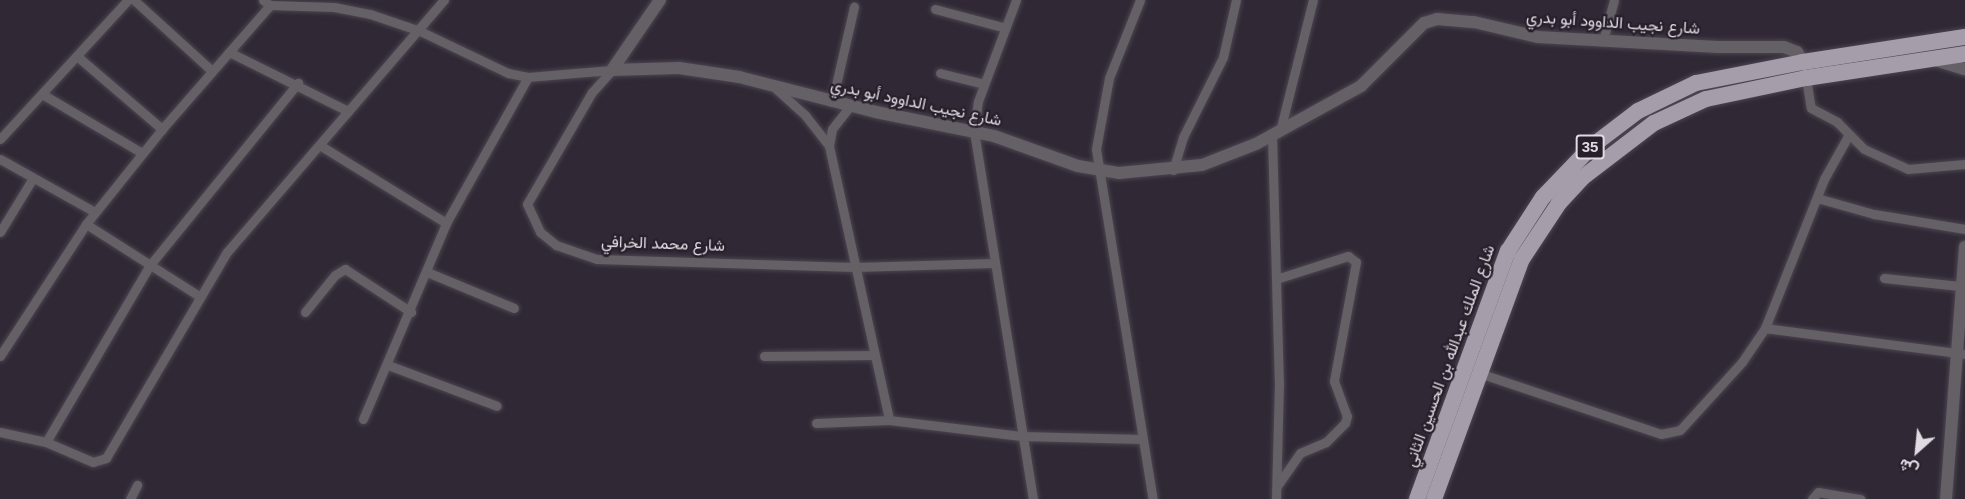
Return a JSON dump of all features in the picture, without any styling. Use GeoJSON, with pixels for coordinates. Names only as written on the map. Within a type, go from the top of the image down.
{"type":"FeatureCollection","features":[{"type":"Feature","properties":{"kind":"highway","name":"شارع الملك عبدالله بن الحسين الثاني"},"geometry":{"type":"LineString","coordinates":[[1434,499],[1522,259],[1559,203],[1582,178],[1627,140],[1679,110],[1706,99],[1805,70],[1965,37]]}},
{"type":"Feature","properties":{"kind":"highway","name":"شارع الملك عبدالله بن الحسين الثاني"},"geometry":{"type":"LineString","coordinates":[[1417,499],[1508,251],[1543,197],[1566,170],[1616,126],[1666,94],[1696,83],[1965,54]]}},
{"type":"Feature","properties":{"kind":"street"},"geometry":{"type":"LineString","coordinates":[[0,139],[78,57],[128,0]]}},
{"type":"Feature","properties":{"kind":"street"},"geometry":{"type":"LineString","coordinates":[[134,0],[212,71]]}},
{"type":"Feature","properties":{"kind":"street"},"geometry":{"type":"LineString","coordinates":[[0,432],[45,442],[93,462],[106,458],[199,296],[249,224],[321,146],[348,111],[420,31],[444,0]]}},
{"type":"Feature","properties":{"kind":"street","name":"شارع محمد الخرافي"},"geometry":{"type":"LineString","coordinates":[[660,0],[612,70],[592,92],[532,192],[528,204],[540,232],[575,254],[597,259],[854,267],[994,263]]}},
{"type":"Feature","properties":{"kind":"street"},"geometry":{"type":"LineString","coordinates":[[1016,0],[984,84],[974,117],[974,131],[1033,499]]}},
{"type":"Feature","properties":{"kind":"street"},"geometry":{"type":"LineString","coordinates":[[1140,0],[1101,111],[1096,139],[1099,172],[1153,499]]}},
{"type":"Feature","properties":{"kind":"street"},"geometry":{"type":"LineString","coordinates":[[1173,170],[1183,137],[1228,44],[1236,0]]}},
{"type":"Feature","properties":{"kind":"street"},"geometry":{"type":"LineString","coordinates":[[1276,499],[1279,383],[1276,133],[1313,0]]}},
{"type":"Feature","properties":{"kind":"street"},"geometry":{"type":"LineString","coordinates":[[1603,40],[1614,0]]}},
{"type":"Feature","properties":{"kind":"street"},"geometry":{"type":"LineString","coordinates":[[0,357],[95,212],[162,129],[229,52],[267,2],[335,3],[420,31],[492,68],[528,77],[612,70]]}},
{"type":"Feature","properties":{"kind":"street"},"geometry":{"type":"LineString","coordinates":[[832,102],[854,7]]}},
{"type":"Feature","properties":{"kind":"street"},"geometry":{"type":"LineString","coordinates":[[935,9],[1006,28]]}},
{"type":"Feature","properties":{"kind":"street","name":"شارع نجيب الداوود أبو بدري"},"geometry":{"type":"LineString","coordinates":[[612,70],[711,71],[832,102],[974,131],[1099,172],[1173,170],[1226,158],[1361,86],[1424,23],[1437,19],[1474,21],[1538,36],[1718,47],[1784,46],[1797,52],[1805,70]]}},
{"type":"Feature","properties":{"kind":"street"},"geometry":{"type":"LineString","coordinates":[[229,52],[298,83],[348,111]]}},
{"type":"Feature","properties":{"kind":"street"},"geometry":{"type":"LineString","coordinates":[[78,57],[162,129]]}},
{"type":"Feature","properties":{"kind":"street"},"geometry":{"type":"LineString","coordinates":[[1935,59],[1965,69]]}},
{"type":"Feature","properties":{"kind":"street"},"geometry":{"type":"LineString","coordinates":[[1805,70],[1811,108],[1836,122],[1864,149],[1908,169],[1965,164]]}},
{"type":"Feature","properties":{"kind":"street"},"geometry":{"type":"LineString","coordinates":[[940,73],[984,84]]}},
{"type":"Feature","properties":{"kind":"street"},"geometry":{"type":"LineString","coordinates":[[363,419],[428,272],[446,223],[528,77]]}},
{"type":"Feature","properties":{"kind":"street"},"geometry":{"type":"LineString","coordinates":[[45,442],[150,265],[298,83]]}},
{"type":"Feature","properties":{"kind":"street"},"geometry":{"type":"LineString","coordinates":[[775,88],[806,115],[829,146],[889,420]]}},
{"type":"Feature","properties":{"kind":"street"},"geometry":{"type":"LineString","coordinates":[[42,94],[142,153]]}},
{"type":"Feature","properties":{"kind":"street"},"geometry":{"type":"LineString","coordinates":[[829,146],[836,123],[850,106]]}},
{"type":"Feature","properties":{"kind":"street"},"geometry":{"type":"LineString","coordinates":[[1479,372],[1593,414],[1661,434],[1672,434],[1742,362],[1765,328],[1817,198],[1848,135]]}},
{"type":"Feature","properties":{"kind":"street"},"geometry":{"type":"LineString","coordinates":[[321,146],[446,223]]}},
{"type":"Feature","properties":{"kind":"street"},"geometry":{"type":"LineString","coordinates":[[0,159],[95,212]]}},
{"type":"Feature","properties":{"kind":"street"},"geometry":{"type":"LineString","coordinates":[[0,232],[33,177]]}},
{"type":"Feature","properties":{"kind":"street"},"geometry":{"type":"LineString","coordinates":[[1817,198],[1874,213],[1965,229]]}},
{"type":"Feature","properties":{"kind":"street"},"geometry":{"type":"LineString","coordinates":[[86,224],[199,296]]}},
{"type":"Feature","properties":{"kind":"street"},"geometry":{"type":"LineString","coordinates":[[1946,499],[1960,353],[1960,286],[1965,247]]}},
{"type":"Feature","properties":{"kind":"street"},"geometry":{"type":"LineString","coordinates":[[1276,279],[1347,256],[1356,262],[1334,381],[1347,416],[1345,423],[1326,442],[1300,453],[1276,488]]}},
{"type":"Feature","properties":{"kind":"street"},"geometry":{"type":"LineString","coordinates":[[305,312],[335,275],[345,269],[411,312]]}},
{"type":"Feature","properties":{"kind":"street"},"geometry":{"type":"LineString","coordinates":[[428,272],[514,308]]}},
{"type":"Feature","properties":{"kind":"street"},"geometry":{"type":"LineString","coordinates":[[1884,278],[1960,286]]}},
{"type":"Feature","properties":{"kind":"street"},"geometry":{"type":"LineString","coordinates":[[1765,328],[1960,353]]}},
{"type":"Feature","properties":{"kind":"street"},"geometry":{"type":"LineString","coordinates":[[764,356],[874,355]]}},
{"type":"Feature","properties":{"kind":"street"},"geometry":{"type":"LineString","coordinates":[[388,365],[497,406]]}},
{"type":"Feature","properties":{"kind":"street"},"geometry":{"type":"LineString","coordinates":[[816,423],[889,420],[1022,436],[1142,439]]}},
{"type":"Feature","properties":{"kind":"street"},"geometry":{"type":"LineString","coordinates":[[129,499],[137,485]]}},
{"type":"Feature","properties":{"kind":"street"},"geometry":{"type":"LineString","coordinates":[[1812,499],[1818,492],[1860,499]]}}]}
